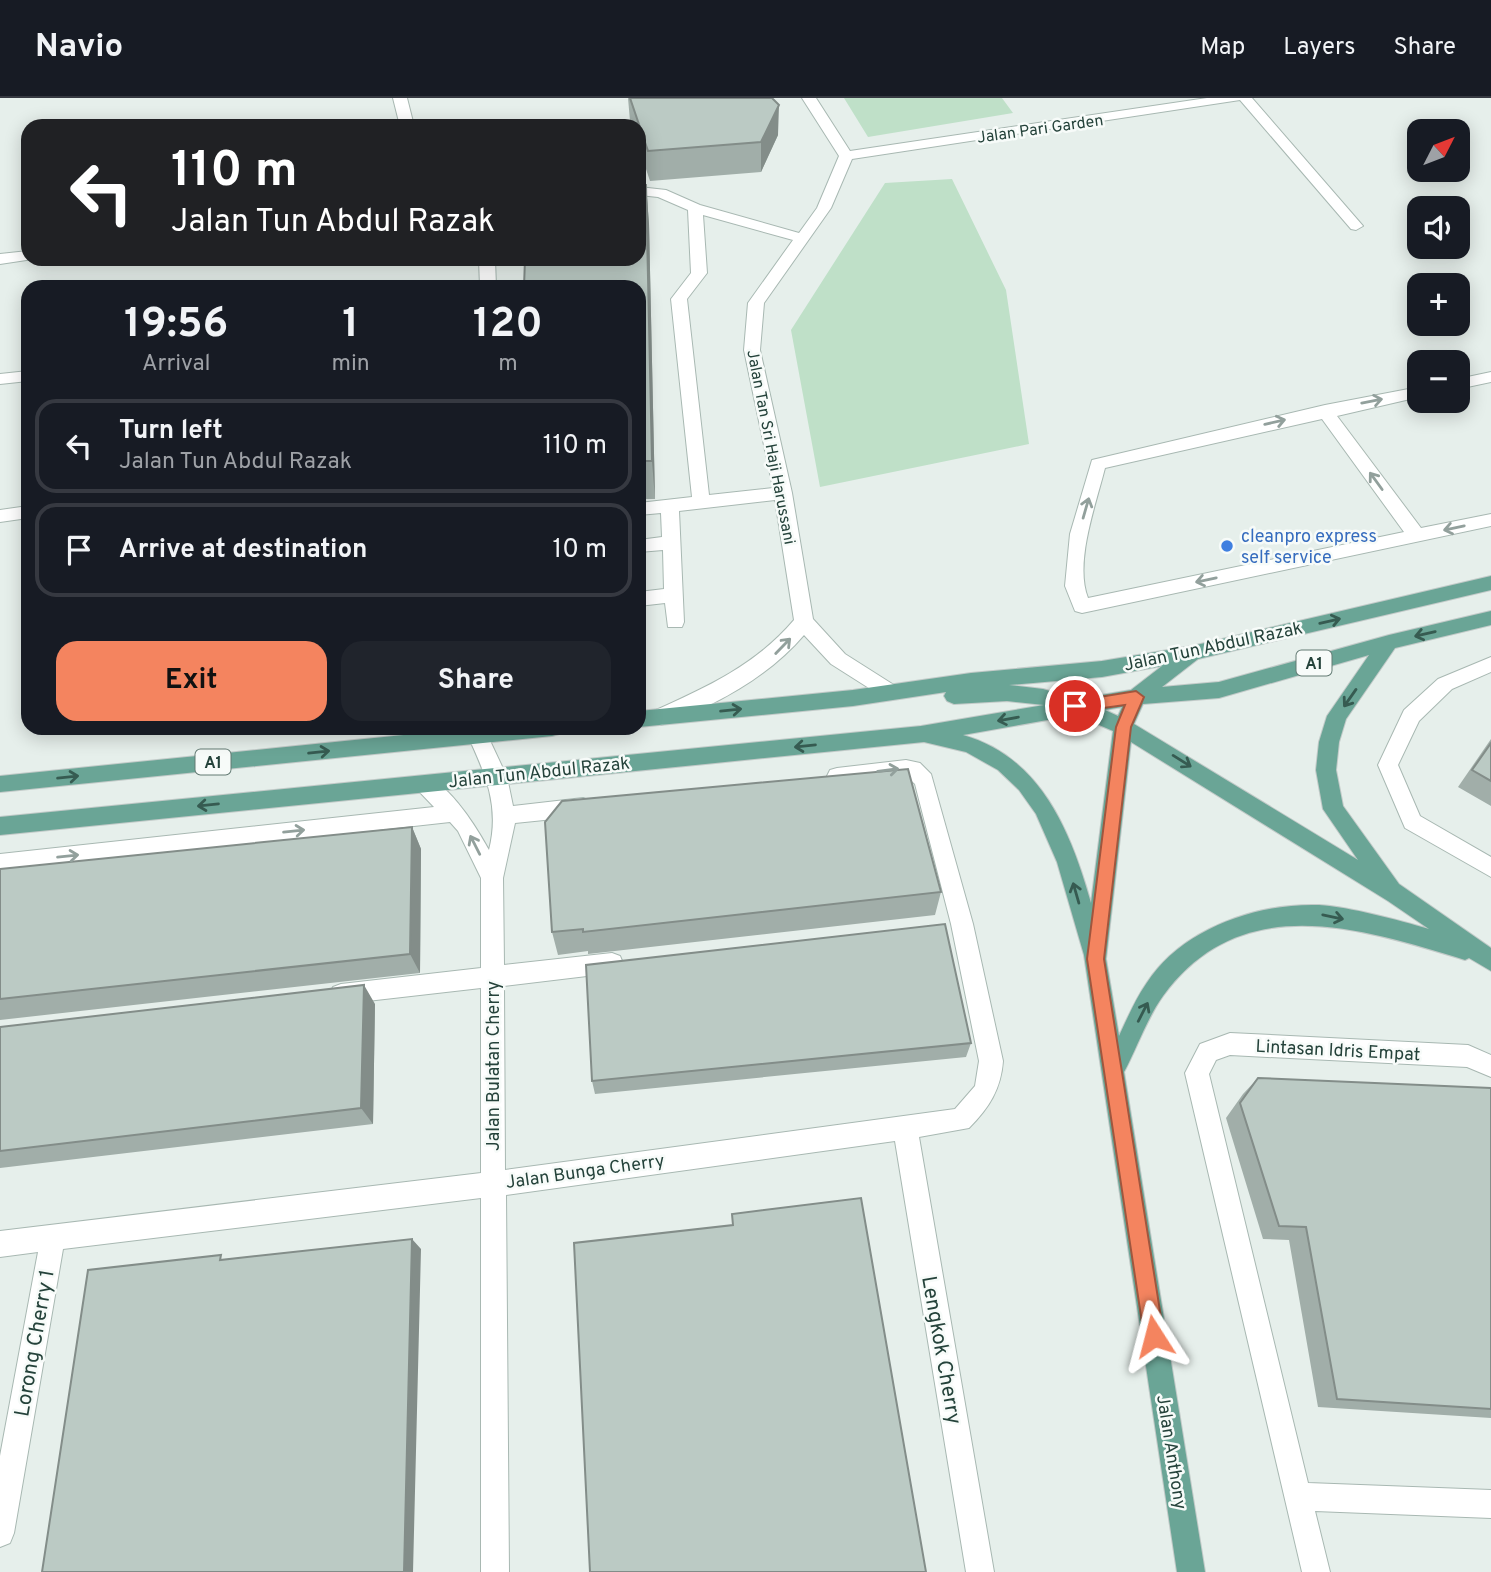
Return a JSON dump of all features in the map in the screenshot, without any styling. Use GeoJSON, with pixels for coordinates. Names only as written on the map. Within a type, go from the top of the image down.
{"type":"FeatureCollection","features":[{"type":"Feature","properties":{"kind":"main road","name":"Jalan Tun Abdul Razak"},"geometry":{"type":"LineString","coordinates":[[646,718],[971,681],[1102,669],[1192,653],[1491,583]]}},
{"type":"Feature","properties":{"kind":"main road","name":"Jalan Tun Abdul Razak"},"geometry":{"type":"LineString","coordinates":[[0,826],[921,734],[1075,706],[1136,697],[1219,690],[1389,642],[1491,618]]}},
{"type":"Feature","properties":{"kind":"main road"},"geometry":{"type":"LineString","coordinates":[[1389,642],[1337,716],[1329,743],[1326,770],[1333,809],[1395,894]]}},
{"type":"Feature","properties":{"kind":"main road","name":"Jalan Anthony"},"geometry":{"type":"LineString","coordinates":[[1191,1572],[1095,959],[1123,727],[1136,697],[1192,653]]}},
{"type":"Feature","properties":{"kind":"main road","name":"Jalan Tun Abdul Razak"},"geometry":{"type":"LineString","coordinates":[[890,692],[934,698],[1011,692],[1075,706],[1123,727],[1395,894],[1487,958]]}},
{"type":"Feature","properties":{"kind":"main road"},"geometry":{"type":"LineString","coordinates":[[921,734],[976,747],[1016,773],[1032,790],[1046,811],[1063,851],[1095,959]]}},
{"type":"Feature","properties":{"kind":"main road","name":"A1"},"geometry":{"type":"LineString","coordinates":[[0,784],[417,735]]}},
{"type":"Feature","properties":{"kind":"main road","name":"A1"},"geometry":{"type":"LineString","coordinates":[[452,735],[487,735]]}},
{"type":"Feature","properties":{"kind":"main road"},"geometry":{"type":"LineString","coordinates":[[0,820],[43,822]]}},
{"type":"Feature","properties":{"kind":"main road"},"geometry":{"type":"LineString","coordinates":[[1112,1073],[1154,990],[1185,956],[1227,931],[1278,916],[1321,915],[1408,933],[1487,958]]}},
{"type":"Feature","properties":{"kind":"street"},"geometry":{"type":"LineString","coordinates":[[400,98],[405,119]]}},
{"type":"Feature","properties":{"kind":"street"},"geometry":{"type":"LineString","coordinates":[[809,98],[846,156]]}},
{"type":"Feature","properties":{"kind":"street","name":"Jalan Pari Garden"},"geometry":{"type":"LineString","coordinates":[[846,156],[1184,102],[1234,98]]}},
{"type":"Feature","properties":{"kind":"street"},"geometry":{"type":"LineString","coordinates":[[1245,98],[1356,226]]}},
{"type":"Feature","properties":{"kind":"street","name":"Jalan Tan Sri Haji Harussani"},"geometry":{"type":"LineString","coordinates":[[804,622],[783,493],[752,350],[756,303],[824,208],[846,156]]}},
{"type":"Feature","properties":{"kind":"street"},"geometry":{"type":"LineString","coordinates":[[646,192],[661,193],[695,208],[802,238]]}},
{"type":"Feature","properties":{"kind":"street"},"geometry":{"type":"LineString","coordinates":[[695,208],[699,273],[679,299],[701,502]]}},
{"type":"Feature","properties":{"kind":"street"},"geometry":{"type":"LineString","coordinates":[[0,259],[21,257]]}},
{"type":"Feature","properties":{"kind":"street"},"geometry":{"type":"LineString","coordinates":[[0,379],[21,377]]}},
{"type":"Feature","properties":{"kind":"street"},"geometry":{"type":"LineString","coordinates":[[1470,381],[1491,377]]}},
{"type":"Feature","properties":{"kind":"street"},"geometry":{"type":"LineString","coordinates":[[1407,394],[1098,464],[1079,534],[1074,586],[1082,606],[1491,520]]}},
{"type":"Feature","properties":{"kind":"street"},"geometry":{"type":"LineString","coordinates":[[1325,411],[1417,536]]}},
{"type":"Feature","properties":{"kind":"street"},"geometry":{"type":"LineString","coordinates":[[646,508],[783,493]]}},
{"type":"Feature","properties":{"kind":"street"},"geometry":{"type":"LineString","coordinates":[[670,506],[675,622]]}},
{"type":"Feature","properties":{"kind":"street"},"geometry":{"type":"LineString","coordinates":[[0,516],[21,513]]}},
{"type":"Feature","properties":{"kind":"street"},"geometry":{"type":"LineString","coordinates":[[646,545],[671,543]]}},
{"type":"Feature","properties":{"kind":"street"},"geometry":{"type":"LineString","coordinates":[[646,598],[674,595]]}},
{"type":"Feature","properties":{"kind":"street"},"geometry":{"type":"LineString","coordinates":[[662,717],[749,675],[783,648],[804,622],[838,659],[890,692]]}},
{"type":"Feature","properties":{"kind":"street"},"geometry":{"type":"LineString","coordinates":[[1491,664],[1445,684],[1411,716],[1388,765],[1412,822],[1491,869]]}},
{"type":"Feature","properties":{"kind":"street","name":"Jalan Bulatan Cherry"},"geometry":{"type":"LineString","coordinates":[[478,736],[497,776],[505,828],[492,878],[495,1572]]}},
{"type":"Feature","properties":{"kind":"street","name":"Jalan Bunga Cherry"},"geometry":{"type":"LineString","coordinates":[[0,1244],[494,1184],[961,1119],[976,1105],[990,1082],[991,1061],[962,924],[923,780],[918,773],[906,768],[823,778]]}},
{"type":"Feature","properties":{"kind":"street"},"geometry":{"type":"LineString","coordinates":[[422,784],[465,825],[492,878]]}},
{"type":"Feature","properties":{"kind":"street"},"geometry":{"type":"LineString","coordinates":[[504,816],[601,804]]}},
{"type":"Feature","properties":{"kind":"street"},"geometry":{"type":"LineString","coordinates":[[0,863],[455,813]]}},
{"type":"Feature","properties":{"kind":"street"},"geometry":{"type":"LineString","coordinates":[[934,927],[962,924]]}},
{"type":"Feature","properties":{"kind":"street"},"geometry":{"type":"LineString","coordinates":[[315,997],[631,961]]}},
{"type":"Feature","properties":{"kind":"street","name":"Lintasan Idris Empat"},"geometry":{"type":"LineString","coordinates":[[1298,1496],[1196,1073],[1208,1052],[1230,1044],[1468,1056],[1491,1066]]}},
{"type":"Feature","properties":{"kind":"street","name":"Lengkok Cherry"},"geometry":{"type":"LineString","coordinates":[[905,1127],[980,1572]]}},
{"type":"Feature","properties":{"kind":"street","name":"Lorong Cherry 1"},"geometry":{"type":"LineString","coordinates":[[0,1533],[53,1236]]}},
{"type":"Feature","properties":{"kind":"street"},"geometry":{"type":"LineString","coordinates":[[1316,1572],[1298,1496],[1491,1504]]}},
{"type":"Feature","properties":{"kind":"green space"},"geometry":{"type":"Polygon","coordinates":[[[844,98],[1002,98],[1013,113],[868,137],[844,98]]]}},
{"type":"Feature","properties":{"kind":"green space"},"geometry":{"type":"Polygon","coordinates":[[[952,179],[1006,290],[1029,444],[820,487],[791,330],[885,183],[952,179]]]}},
{"type":"Feature","properties":{"kind":"building"},"geometry":{"type":"Polygon","coordinates":[[[630,98],[772,98],[779,105],[761,142],[648,151],[646,119],[637,119],[630,98]]]}},
{"type":"Feature","properties":{"kind":"building"},"geometry":{"type":"Polygon","coordinates":[[[646,185],[652,461],[646,461],[646,280],[524,280],[525,266],[646,266],[646,185]]]}},
{"type":"Feature","properties":{"kind":"building"},"geometry":{"type":"Polygon","coordinates":[[[1491,743],[1491,781],[1472,770],[1491,743]]]}},
{"type":"Feature","properties":{"kind":"building"},"geometry":{"type":"Polygon","coordinates":[[[908,769],[941,892],[583,932],[583,929],[552,932],[545,822],[562,801],[908,769]]]}},
{"type":"Feature","properties":{"kind":"building"},"geometry":{"type":"Polygon","coordinates":[[[412,827],[410,954],[0,999],[0,869],[412,827]]]}},
{"type":"Feature","properties":{"kind":"building"},"geometry":{"type":"Polygon","coordinates":[[[945,924],[971,1043],[592,1081],[586,965],[945,924]]]}},
{"type":"Feature","properties":{"kind":"building"},"geometry":{"type":"Polygon","coordinates":[[[364,985],[361,1108],[0,1151],[0,1027],[364,985]]]}},
{"type":"Feature","properties":{"kind":"building"},"geometry":{"type":"Polygon","coordinates":[[[1258,1078],[1491,1088],[1491,1409],[1337,1399],[1306,1227],[1279,1226],[1240,1103],[1258,1078]]]}},
{"type":"Feature","properties":{"kind":"building"},"geometry":{"type":"Polygon","coordinates":[[[861,1198],[926,1572],[590,1572],[574,1243],[733,1225],[732,1214],[861,1198]]]}},
{"type":"Feature","properties":{"kind":"building"},"geometry":{"type":"Polygon","coordinates":[[[412,1239],[404,1572],[42,1572],[88,1270],[221,1255],[220,1260],[412,1239]]]}},
{"type":"Feature","properties":{"kind":"place","name":"cleanpro express self service"},"geometry":{"type":"Point","coordinates":[1227,546]}},
{"type":"Feature","properties":{"kind":"route"},"geometry":{"type":"LineString","coordinates":[[1075,706],[1136,697],[1123,727],[1095,959],[1154,1336]]}}]}
